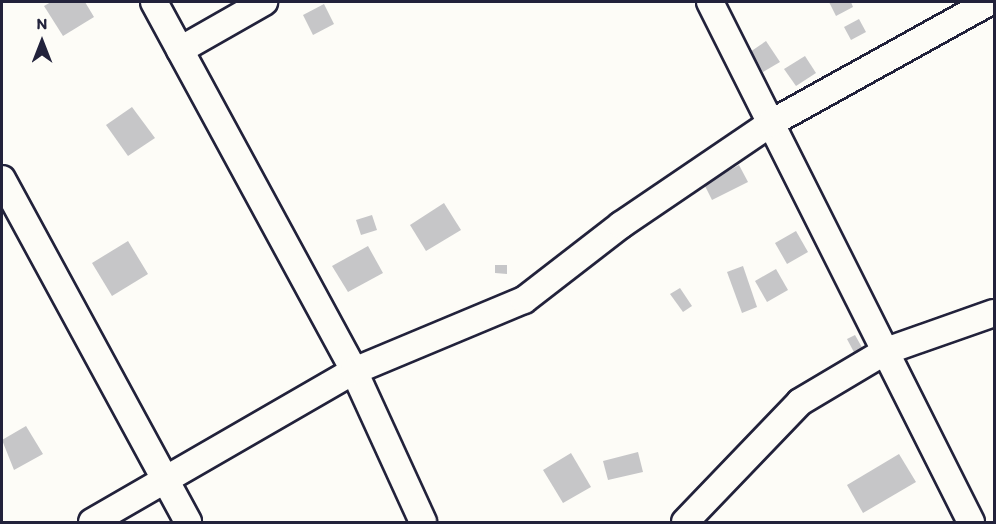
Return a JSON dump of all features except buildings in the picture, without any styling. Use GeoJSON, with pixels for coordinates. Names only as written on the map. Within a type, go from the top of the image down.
{"type":"FeatureCollection","features":[{"type":"Feature","properties":{"kind":"street"},"geometry":{"type":"LineString","coordinates":[[154,2],[354,371],[423,522]]}},
{"type":"Feature","properties":{"kind":"street"},"geometry":{"type":"LineString","coordinates":[[180,50],[264,2]]}},
{"type":"Feature","properties":{"kind":"street"},"geometry":{"type":"LineString","coordinates":[[710,2],[971,522]]}},
{"type":"Feature","properties":{"kind":"street"},"geometry":{"type":"LineString","coordinates":[[92,522],[354,371],[524,300],[621,225],[771,123],[989,2]]}},
{"type":"Feature","properties":{"kind":"street"},"geometry":{"type":"LineString","coordinates":[[2,179],[167,478],[188,522]]}},
{"type":"Feature","properties":{"kind":"street"},"geometry":{"type":"LineString","coordinates":[[685,522],[800,402],[886,351],[994,313]]}}]}
